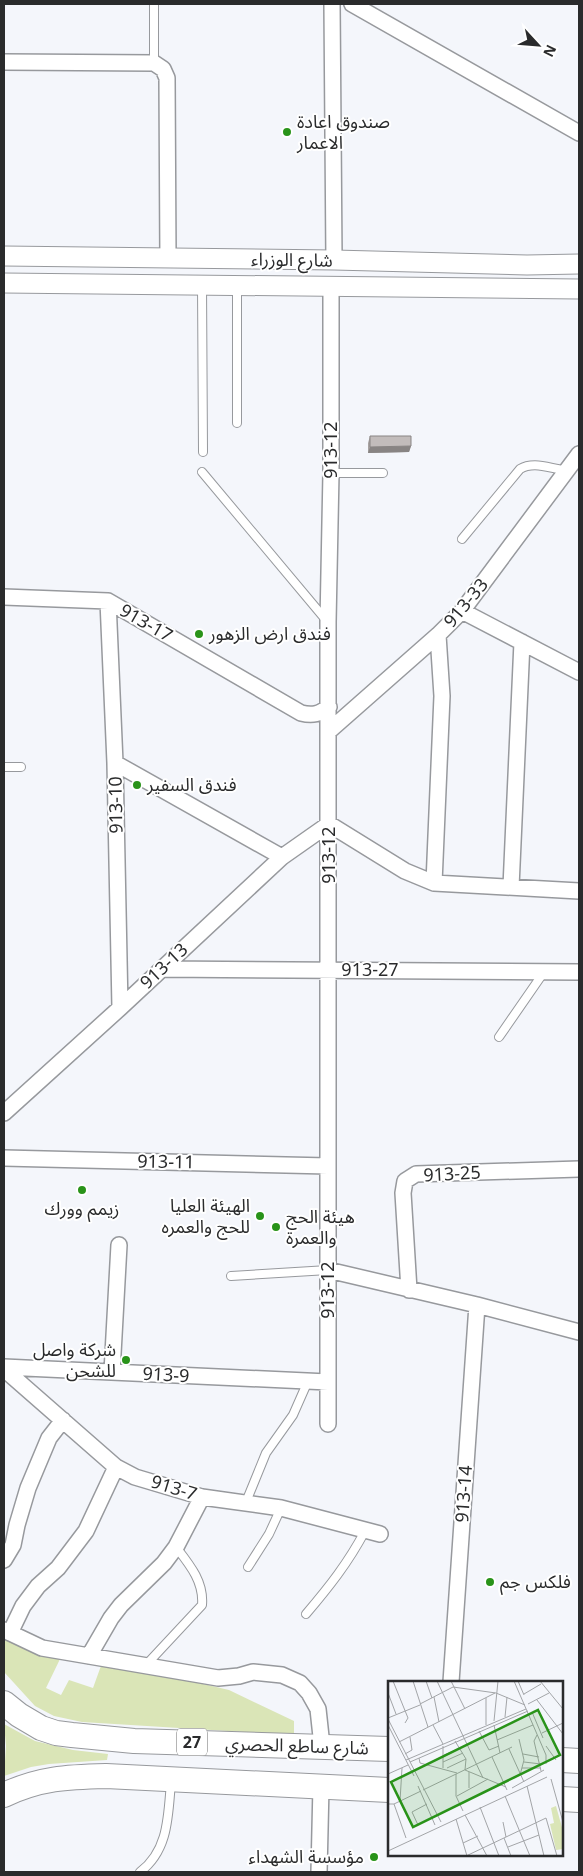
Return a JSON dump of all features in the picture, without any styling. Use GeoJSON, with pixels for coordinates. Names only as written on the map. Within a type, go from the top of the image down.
{"type":"FeatureCollection","features":[{"type":"Feature","properties":{"kind":"main road","name":"شارع ساطع الحصري"},"geometry":{"type":"LineString","coordinates":[[4,1703],[19,1715],[41,1728],[56,1733],[72,1735],[134,1741],[388,1749]]}},
{"type":"Feature","properties":{"kind":"main road"},"geometry":{"type":"LineString","coordinates":[[563,1760],[579,1762]]}},
{"type":"Feature","properties":{"kind":"main road","name":"27"},"geometry":{"type":"LineString","coordinates":[[4,1794],[27,1784],[61,1778],[106,1776],[388,1790]]}},
{"type":"Feature","properties":{"kind":"main road"},"geometry":{"type":"LineString","coordinates":[[563,1799],[579,1800]]}},
{"type":"Feature","properties":{"kind":"street"},"geometry":{"type":"LineString","coordinates":[[332,4],[334,260]]}},
{"type":"Feature","properties":{"kind":"street"},"geometry":{"type":"LineString","coordinates":[[352,4],[579,133]]}},
{"type":"Feature","properties":{"kind":"street"},"geometry":{"type":"LineString","coordinates":[[4,62],[154,63],[163,69],[166,78],[168,259]]}},
{"type":"Feature","properties":{"kind":"street","name":"شارع الوزراء"},"geometry":{"type":"LineString","coordinates":[[4,256],[334,260],[528,265],[579,264]]}},
{"type":"Feature","properties":{"kind":"street"},"geometry":{"type":"LineString","coordinates":[[202,285],[204,259]]}},
{"type":"Feature","properties":{"kind":"street"},"geometry":{"type":"LineString","coordinates":[[524,289],[528,265]]}},
{"type":"Feature","properties":{"kind":"street","name":"شارع الوزراء"},"geometry":{"type":"LineString","coordinates":[[4,283],[579,289]]}},
{"type":"Feature","properties":{"kind":"street","name":"913-12"},"geometry":{"type":"LineString","coordinates":[[328,1424],[328,622],[331,473],[331,285]]}},
{"type":"Feature","properties":{"kind":"street","name":"913-33"},"geometry":{"type":"LineString","coordinates":[[329,730],[438,635],[462,611],[579,454]]}},
{"type":"Feature","properties":{"kind":"street","name":"913-17"},"geometry":{"type":"LineString","coordinates":[[4,597],[108,601],[302,713],[311,715],[320,713],[329,707]]}},
{"type":"Feature","properties":{"kind":"street","name":"913-10"},"geometry":{"type":"LineString","coordinates":[[108,601],[115,763],[120,1008]]}},
{"type":"Feature","properties":{"kind":"street"},"geometry":{"type":"LineString","coordinates":[[462,611],[579,672]]}},
{"type":"Feature","properties":{"kind":"street"},"geometry":{"type":"LineString","coordinates":[[434,883],[442,696],[438,635]]}},
{"type":"Feature","properties":{"kind":"street"},"geometry":{"type":"LineString","coordinates":[[511,887],[522,642]]}},
{"type":"Feature","properties":{"kind":"street"},"geometry":{"type":"LineString","coordinates":[[115,763],[282,857]]}},
{"type":"Feature","properties":{"kind":"street"},"geometry":{"type":"LineString","coordinates":[[329,824],[405,871],[434,883],[579,891]]}},
{"type":"Feature","properties":{"kind":"street","name":"913-13"},"geometry":{"type":"LineString","coordinates":[[4,1113],[282,857],[329,824]]}},
{"type":"Feature","properties":{"kind":"street","name":"913-27"},"geometry":{"type":"LineString","coordinates":[[162,969],[579,972]]}},
{"type":"Feature","properties":{"kind":"street","name":"913-11"},"geometry":{"type":"LineString","coordinates":[[4,1158],[328,1166]]}},
{"type":"Feature","properties":{"kind":"street","name":"913-25"},"geometry":{"type":"LineString","coordinates":[[409,1290],[403,1193],[405,1181],[416,1174],[579,1169]]}},
{"type":"Feature","properties":{"kind":"street"},"geometry":{"type":"LineString","coordinates":[[112,1372],[119,1245]]}},
{"type":"Feature","properties":{"kind":"street"},"geometry":{"type":"LineString","coordinates":[[328,1270],[477,1305],[579,1332]]}},
{"type":"Feature","properties":{"kind":"street","name":"913-14"},"geometry":{"type":"LineString","coordinates":[[452,1681],[477,1305]]}},
{"type":"Feature","properties":{"kind":"street","name":"913-9"},"geometry":{"type":"LineString","coordinates":[[4,1368],[328,1382]]}},
{"type":"Feature","properties":{"kind":"street","name":"913-7"},"geometry":{"type":"LineString","coordinates":[[4,1368],[116,1467],[135,1477],[202,1497],[281,1508],[380,1534]]}},
{"type":"Feature","properties":{"kind":"street"},"geometry":{"type":"LineString","coordinates":[[4,1560],[13,1545],[24,1499],[49,1438],[63,1420]]}},
{"type":"Feature","properties":{"kind":"street"},"geometry":{"type":"LineString","coordinates":[[116,1467],[86,1531],[58,1568],[38,1586],[7,1631],[42,1648],[218,1678],[239,1676],[253,1672],[282,1674],[300,1683],[309,1693],[318,1709],[322,1746]]}},
{"type":"Feature","properties":{"kind":"street"},"geometry":{"type":"LineString","coordinates":[[88,1656],[116,1612],[164,1563],[176,1547],[202,1497]]}},
{"type":"Feature","properties":{"kind":"street"},"geometry":{"type":"LineString","coordinates":[[319,1872],[321,1786]]}},
{"type":"Feature","properties":{"kind":"lane"},"geometry":{"type":"LineString","coordinates":[[154,4],[154,63]]}},
{"type":"Feature","properties":{"kind":"lane"},"geometry":{"type":"LineString","coordinates":[[202,285],[203,452]]}},
{"type":"Feature","properties":{"kind":"lane"},"geometry":{"type":"LineString","coordinates":[[236,285],[237,423]]}},
{"type":"Feature","properties":{"kind":"lane"},"geometry":{"type":"LineString","coordinates":[[462,538],[520,469],[526,465],[566,471]]}},
{"type":"Feature","properties":{"kind":"lane"},"geometry":{"type":"LineString","coordinates":[[202,472],[328,622]]}},
{"type":"Feature","properties":{"kind":"lane"},"geometry":{"type":"LineString","coordinates":[[331,473],[383,473]]}},
{"type":"Feature","properties":{"kind":"lane"},"geometry":{"type":"LineString","coordinates":[[4,767],[20,767]]}},
{"type":"Feature","properties":{"kind":"lane"},"geometry":{"type":"LineString","coordinates":[[498,1037],[544,972]]}},
{"type":"Feature","properties":{"kind":"lane"},"geometry":{"type":"LineString","coordinates":[[231,1276],[328,1270]]}},
{"type":"Feature","properties":{"kind":"lane"},"geometry":{"type":"LineString","coordinates":[[246,1502],[266,1452],[293,1415],[308,1381]]}},
{"type":"Feature","properties":{"kind":"lane"},"geometry":{"type":"LineString","coordinates":[[248,1567],[269,1534],[281,1508]]}},
{"type":"Feature","properties":{"kind":"lane"},"geometry":{"type":"LineString","coordinates":[[306,1614],[352,1556],[365,1531]]}},
{"type":"Feature","properties":{"kind":"lane"},"geometry":{"type":"LineString","coordinates":[[146,1666],[202,1604],[203,1593],[194,1571],[176,1547]]}},
{"type":"Feature","properties":{"kind":"lane"},"geometry":{"type":"LineString","coordinates":[[140,1872],[149,1865],[159,1851],[166,1835],[171,1780]]}},
{"type":"Feature","properties":{"kind":"green space"},"geometry":{"type":"Polygon","coordinates":[[[4,1638],[61,1657],[46,1688],[61,1695],[69,1680],[93,1688],[102,1663],[139,1669],[229,1690],[294,1721],[294,1735],[82,1722],[54,1716],[35,1706],[4,1672],[4,1638]]]}},
{"type":"Feature","properties":{"kind":"green space"},"geometry":{"type":"Polygon","coordinates":[[[4,1724],[35,1741],[73,1750],[108,1754],[107,1760],[49,1764],[31,1767],[4,1776],[6,1746],[4,1724]]]}},
{"type":"Feature","properties":{"kind":"building"},"geometry":{"type":"Polygon","coordinates":[[[370,436],[411,436],[411,446],[370,447],[370,436]]]}},
{"type":"Feature","properties":{"kind":"place","name":"صندوق اعادة الاعمار"},"geometry":{"type":"Point","coordinates":[287,132]}},
{"type":"Feature","properties":{"kind":"place","name":"فندق ارض الزهور"},"geometry":{"type":"Point","coordinates":[199,634]}},
{"type":"Feature","properties":{"kind":"place","name":"فندق السفير"},"geometry":{"type":"Point","coordinates":[137,785]}},
{"type":"Feature","properties":{"kind":"place","name":"زيمم وورك"},"geometry":{"type":"Point","coordinates":[82,1190]}},
{"type":"Feature","properties":{"kind":"place","name":"الهيئة العليا للحج والعمره"},"geometry":{"type":"Point","coordinates":[260,1216]}},
{"type":"Feature","properties":{"kind":"place","name":"هيئة الحج والعمرة"},"geometry":{"type":"Point","coordinates":[276,1227]}},
{"type":"Feature","properties":{"kind":"place","name":"شركة واصل للشحن"},"geometry":{"type":"Point","coordinates":[126,1360]}},
{"type":"Feature","properties":{"kind":"place","name":"فلكس جم"},"geometry":{"type":"Point","coordinates":[490,1582]}},
{"type":"Feature","properties":{"kind":"place","name":"مؤسسة الشهداء"},"geometry":{"type":"Point","coordinates":[374,1857]}}]}
